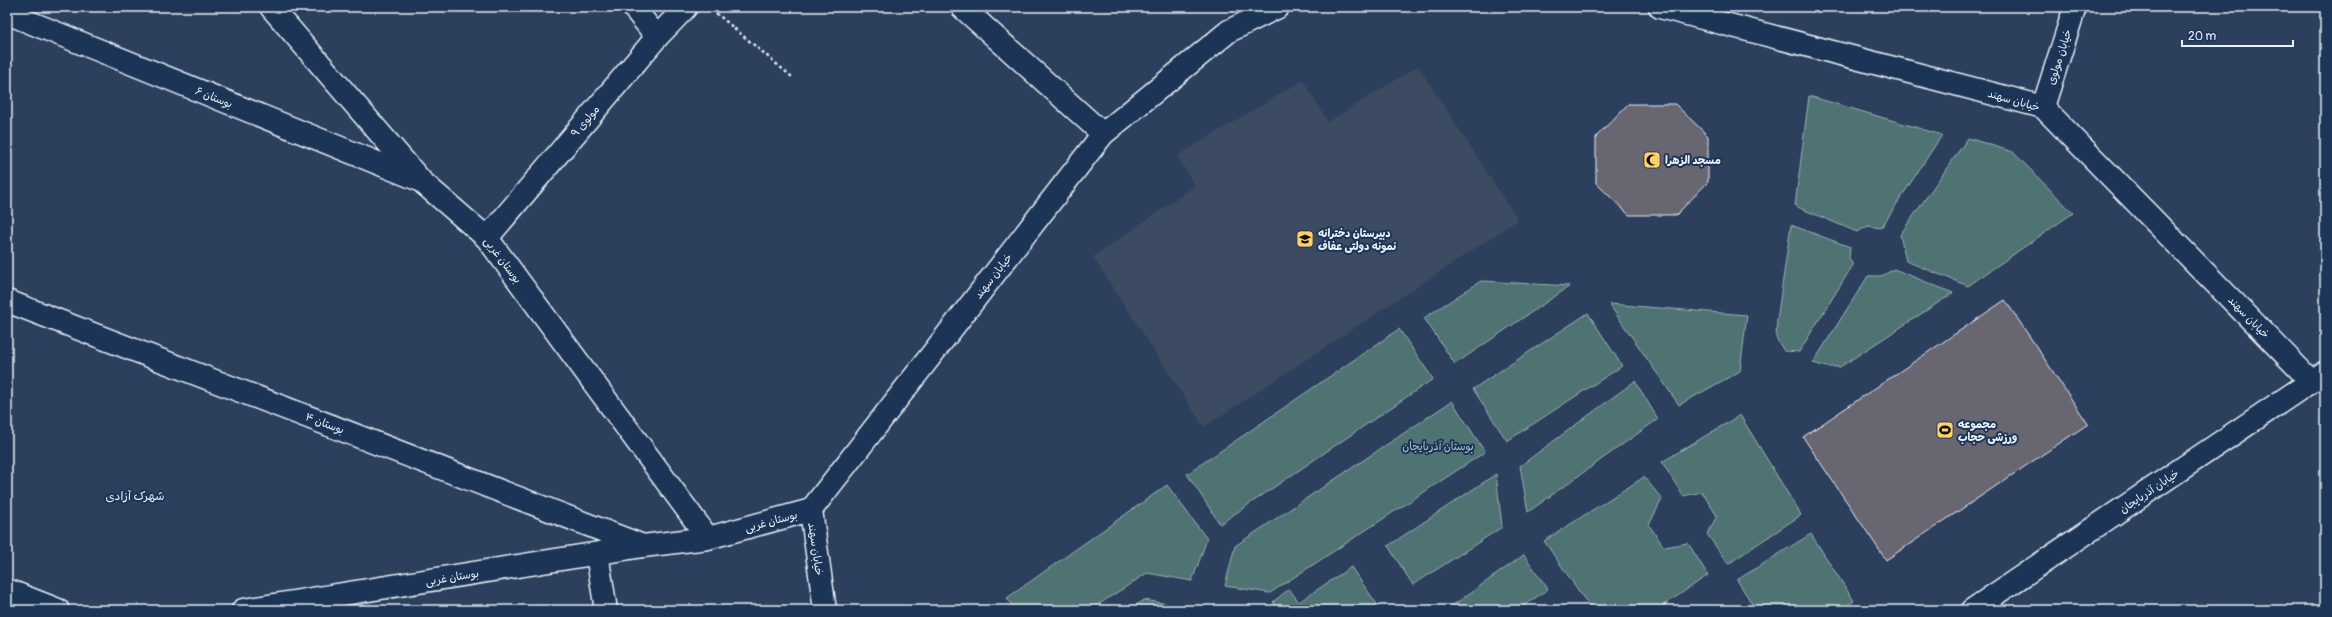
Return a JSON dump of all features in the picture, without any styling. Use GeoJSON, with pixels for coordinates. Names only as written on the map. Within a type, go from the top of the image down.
{"type":"FeatureCollection","features":[{"type":"Feature","properties":{"kind":"street","name":"بوستان غربی"},"geometry":{"type":"LineString","coordinates":[[271,7],[421,181],[487,238],[708,538]]}},
{"type":"Feature","properties":{"kind":"street"},"geometry":{"type":"LineString","coordinates":[[633,7],[657,37]]}},
{"type":"Feature","properties":{"kind":"street","name":"مولوی ۹"},"geometry":{"type":"LineString","coordinates":[[487,238],[657,37],[686,7]]}},
{"type":"Feature","properties":{"kind":"street"},"geometry":{"type":"LineString","coordinates":[[962,7],[1103,134]]}},
{"type":"Feature","properties":{"kind":"street","name":"خیابان سهند"},"geometry":{"type":"LineString","coordinates":[[825,610],[811,510],[1103,134],[1229,31],[1278,7]]}},
{"type":"Feature","properties":{"kind":"street","name":"خیابان سهند"},"geometry":{"type":"LineString","coordinates":[[1660,7],[2042,107],[2318,376]]}},
{"type":"Feature","properties":{"kind":"street","name":"خیابان مولوی"},"geometry":{"type":"LineString","coordinates":[[2042,107],[2075,7]]}},
{"type":"Feature","properties":{"kind":"street","name":"بوستان ۶"},"geometry":{"type":"LineString","coordinates":[[7,13],[421,181]]}},
{"type":"Feature","properties":{"kind":"street","name":"بوستان ۴"},"geometry":{"type":"LineString","coordinates":[[7,301],[643,546]]}},
{"type":"Feature","properties":{"kind":"street","name":"خیابان آذربایجان"},"geometry":{"type":"LineString","coordinates":[[1972,610],[2318,376]]}},
{"type":"Feature","properties":{"kind":"street","name":"بوستان غربی"},"geometry":{"type":"LineString","coordinates":[[243,610],[643,546],[708,538],[811,510]]}},
{"type":"Feature","properties":{"kind":"street"},"geometry":{"type":"LineString","coordinates":[[597,554],[606,610]]}},
{"type":"Feature","properties":{"kind":"street"},"geometry":{"type":"LineString","coordinates":[[7,590],[58,610]]}},
{"type":"Feature","properties":{"kind":"path"},"geometry":{"type":"LineString","coordinates":[[714,12],[792,77]]}},
{"type":"Feature","properties":{"kind":"shaded area","name":"دبیرستان دخترانه نمونه دولتی عفاف"},"geometry":{"type":"Polygon","coordinates":[[[1418,66],[1518,220],[1204,427],[1093,257],[1195,186],[1177,156],[1303,80],[1328,122],[1418,66]]]}},
{"type":"Feature","properties":{"kind":"green space"},"geometry":{"type":"Polygon","coordinates":[[[1809,96],[1942,135],[1881,228],[1868,226],[1857,232],[1795,206],[1809,96]]]}},
{"type":"Feature","properties":{"kind":"green space"},"geometry":{"type":"Polygon","coordinates":[[[1968,138],[2013,152],[2073,213],[1968,286],[1906,261],[1900,235],[1968,138]]]}},
{"type":"Feature","properties":{"kind":"green space"},"geometry":{"type":"Polygon","coordinates":[[[1791,225],[1850,247],[1849,258],[1853,265],[1799,352],[1784,351],[1776,338],[1777,320],[1791,225]]]}},
{"type":"Feature","properties":{"kind":"green space"},"geometry":{"type":"Polygon","coordinates":[[[1894,269],[1953,293],[1840,367],[1827,367],[1813,363],[1868,276],[1882,276],[1894,269]]]}},
{"type":"Feature","properties":{"kind":"green space"},"geometry":{"type":"Polygon","coordinates":[[[1481,281],[1570,286],[1455,364],[1424,318],[1481,281]]]}},
{"type":"Feature","properties":{"kind":"green space"},"geometry":{"type":"Polygon","coordinates":[[[1609,304],[1747,315],[1740,371],[1679,405],[1609,304]]]}},
{"type":"Feature","properties":{"kind":"green space","name":"بوستان آذربایجان"},"geometry":{"type":"Polygon","coordinates":[[[1588,313],[1622,366],[1507,441],[1473,389],[1588,313]]]}},
{"type":"Feature","properties":{"kind":"green space","name":"بوستان آذربایجان"},"geometry":{"type":"Polygon","coordinates":[[[1399,329],[1433,379],[1220,524],[1187,474],[1399,329]]]}},
{"type":"Feature","properties":{"kind":"green space"},"geometry":{"type":"Polygon","coordinates":[[[1635,381],[1658,419],[1528,512],[1520,466],[1635,381]]]}},
{"type":"Feature","properties":{"kind":"green space","name":"بوستان آذربایجان"},"geometry":{"type":"Polygon","coordinates":[[[1452,401],[1485,452],[1270,593],[1225,586],[1235,546],[1452,401]]]}},
{"type":"Feature","properties":{"kind":"green space"},"geometry":{"type":"Polygon","coordinates":[[[1740,415],[1801,515],[1728,564],[1707,534],[1717,516],[1702,492],[1683,496],[1662,462],[1740,415]]]}},
{"type":"Feature","properties":{"kind":"green space","name":"بوستان آذربایجان"},"geometry":{"type":"Polygon","coordinates":[[[1496,474],[1502,527],[1413,585],[1388,546],[1496,474]]]}},
{"type":"Feature","properties":{"kind":"green space"},"geometry":{"type":"Polygon","coordinates":[[[1644,477],[1662,499],[1649,525],[1664,547],[1688,543],[1708,575],[1657,610],[1592,610],[1544,541],[1644,477]]]}},
{"type":"Feature","properties":{"kind":"green space"},"geometry":{"type":"Polygon","coordinates":[[[1167,485],[1207,539],[1192,581],[1147,573],[1090,610],[1015,610],[1007,598],[1167,485]]]}},
{"type":"Feature","properties":{"kind":"green space"},"geometry":{"type":"Polygon","coordinates":[[[1811,534],[1854,601],[1839,610],[1756,610],[1737,580],[1811,534]]]}},
{"type":"Feature","properties":{"kind":"green space"},"geometry":{"type":"Polygon","coordinates":[[[1524,555],[1548,589],[1518,610],[1446,610],[1524,555]]]}},
{"type":"Feature","properties":{"kind":"green space"},"geometry":{"type":"Polygon","coordinates":[[[1351,567],[1381,610],[1278,610],[1273,602],[1289,589],[1299,602],[1351,567]]]}},
{"type":"Feature","properties":{"kind":"green space"},"geometry":{"type":"Polygon","coordinates":[[[1144,600],[1187,607],[1186,610],[1129,610],[1144,600]]]}},
{"type":"Feature","properties":{"kind":"building","name":"مسجد الزهرا"},"geometry":{"type":"Polygon","coordinates":[[[1628,104],[1675,104],[1708,136],[1708,182],[1676,215],[1629,215],[1596,183],[1596,137],[1628,104]]]}},
{"type":"Feature","properties":{"kind":"building","name":"مجموعه ورزشی حجاب"},"geometry":{"type":"Polygon","coordinates":[[[2005,300],[2088,424],[1886,560],[1803,437],[2005,300]]]}},
{"type":"Feature","properties":{"kind":"place","name":"مسجد الزهرا"},"geometry":{"type":"Point","coordinates":[1652,160]}},
{"type":"Feature","properties":{"kind":"place","name":"دبیرستان دخترانه نمونه دولتی عفاف"},"geometry":{"type":"Point","coordinates":[1305,239]}},
{"type":"Feature","properties":{"kind":"place","name":"مجموعه ورزشی حجاب"},"geometry":{"type":"Point","coordinates":[1945,430]}},
{"type":"Feature","properties":{"kind":"district","name":"شهرک آزادی"},"geometry":{"type":"Point","coordinates":[135,496]}}]}
